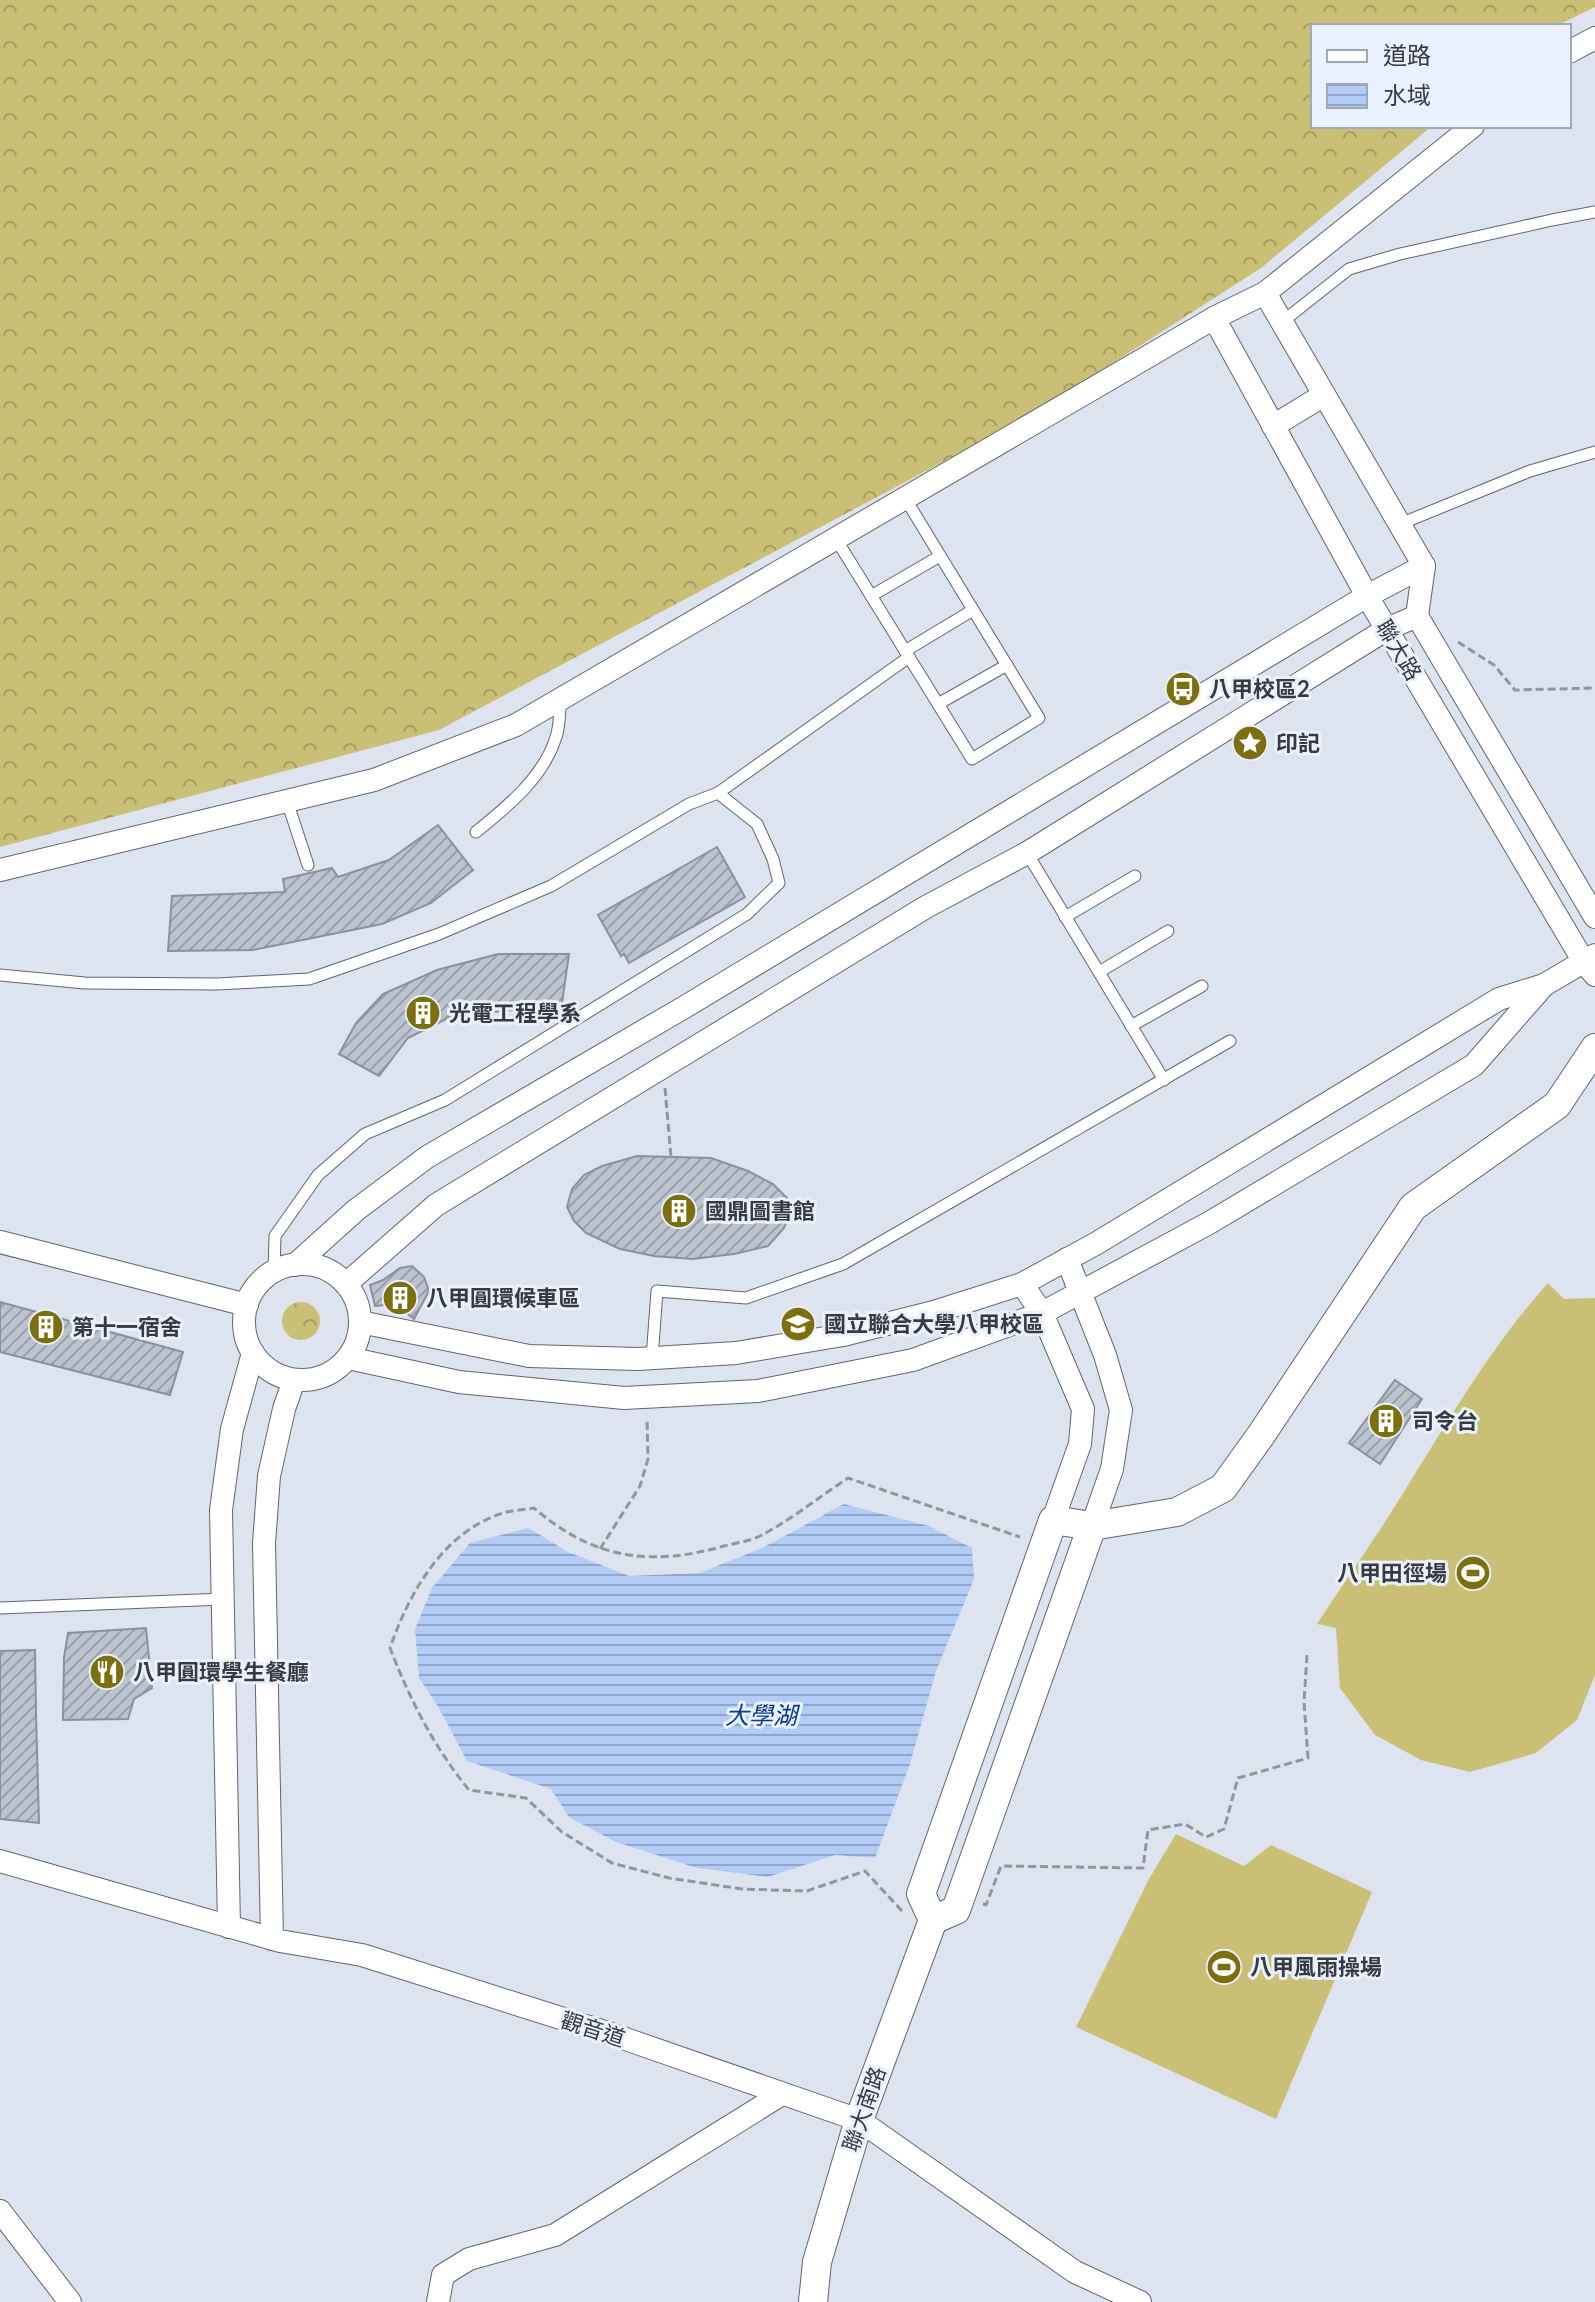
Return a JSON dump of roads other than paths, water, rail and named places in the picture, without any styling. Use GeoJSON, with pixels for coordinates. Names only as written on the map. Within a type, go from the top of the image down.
{"type":"FeatureCollection","features":[{"type":"Feature","properties":{"kind":"street"},"geometry":{"type":"LineString","coordinates":[[1571,51],[1595,38]]}},
{"type":"Feature","properties":{"kind":"street"},"geometry":{"type":"LineString","coordinates":[[0,870],[374,780],[516,725],[1214,318],[1265,293],[1471,128]]}},
{"type":"Feature","properties":{"kind":"street"},"geometry":{"type":"LineString","coordinates":[[285,1268],[314,1266],[331,1272],[346,1284],[358,1308],[360,1322],[357,1341],[348,1358],[333,1371],[314,1379],[294,1380],[271,1370],[253,1353],[246,1338],[244,1321],[247,1305],[262,1280],[285,1268],[427,1157],[656,1024],[1367,596],[1424,566],[1265,293]]}},
{"type":"Feature","properties":{"kind":"street","name":"聯大路"},"geometry":{"type":"LineString","coordinates":[[1214,318],[1367,596],[1591,964]]}},
{"type":"Feature","properties":{"kind":"street"},"geometry":{"type":"LineString","coordinates":[[1273,426],[1324,395]]}},
{"type":"Feature","properties":{"kind":"street","name":"聯大路"},"geometry":{"type":"LineString","coordinates":[[1424,566],[1417,616],[1595,917]]}},
{"type":"Feature","properties":{"kind":"street"},"geometry":{"type":"LineString","coordinates":[[346,1284],[436,1205],[912,915],[1027,853],[1387,629],[1417,616]]}},
{"type":"Feature","properties":{"kind":"street"},"geometry":{"type":"LineString","coordinates":[[360,1322],[529,1356],[652,1358],[736,1353],[843,1335],[934,1312],[1022,1284],[1499,999],[1544,985],[1591,964]]}},
{"type":"Feature","properties":{"kind":"street"},"geometry":{"type":"LineString","coordinates":[[348,1358],[459,1382],[624,1398],[758,1391],[913,1360],[1042,1313],[1209,1223],[1474,1065],[1544,985]]}},
{"type":"Feature","properties":{"kind":"street"},"geometry":{"type":"LineString","coordinates":[[1048,1533],[1177,1512],[1223,1488],[1413,1207],[1557,1105],[1594,1054]]}},
{"type":"Feature","properties":{"kind":"street"},"geometry":{"type":"LineString","coordinates":[[0,1242],[247,1305]]}},
{"type":"Feature","properties":{"kind":"street"},"geometry":{"type":"LineString","coordinates":[[1022,1284],[1042,1313],[1083,1409],[1080,1444],[921,1894],[930,1929],[956,1910],[1112,1469],[1121,1410],[1105,1355],[1067,1259]]}},
{"type":"Feature","properties":{"kind":"street"},"geometry":{"type":"LineString","coordinates":[[229,1927],[221,1510],[232,1429],[253,1353]]}},
{"type":"Feature","properties":{"kind":"street"},"geometry":{"type":"LineString","coordinates":[[272,1939],[264,1543],[269,1476],[294,1380]]}},
{"type":"Feature","properties":{"kind":"street","name":"觀音道"},"geometry":{"type":"LineString","coordinates":[[0,1861],[272,1939],[362,1955],[614,2035],[859,2120],[1075,2272],[1140,2302]]}},
{"type":"Feature","properties":{"kind":"street","name":"聯大南路"},"geometry":{"type":"LineString","coordinates":[[813,2302],[817,2262],[859,2120],[930,1929]]}},
{"type":"Feature","properties":{"kind":"street"},"geometry":{"type":"LineString","coordinates":[[438,2302],[443,2275],[469,2259],[555,2235],[782,2094]]}},
{"type":"Feature","properties":{"kind":"street"},"geometry":{"type":"LineString","coordinates":[[0,2211],[70,2302]]}},
{"type":"Feature","properties":{"kind":"lane"},"geometry":{"type":"LineString","coordinates":[[1282,322],[1349,269],[1400,254],[1595,212]]}},
{"type":"Feature","properties":{"kind":"lane"},"geometry":{"type":"LineString","coordinates":[[1400,524],[1530,471],[1595,452]]}},
{"type":"Feature","properties":{"kind":"lane"},"geometry":{"type":"LineString","coordinates":[[836,539],[972,759],[1039,718],[905,498]]}},
{"type":"Feature","properties":{"kind":"lane"},"geometry":{"type":"LineString","coordinates":[[871,596],[940,556]]}},
{"type":"Feature","properties":{"kind":"lane"},"geometry":{"type":"LineString","coordinates":[[0,975],[85,983],[217,984],[309,979],[439,934],[551,886],[689,804],[718,793],[907,654],[973,610]]}},
{"type":"Feature","properties":{"kind":"lane"},"geometry":{"type":"LineString","coordinates":[[938,704],[1007,665]]}},
{"type":"Feature","properties":{"kind":"lane"},"geometry":{"type":"LineString","coordinates":[[476,832],[509,806],[537,773],[557,737],[561,699]]}},
{"type":"Feature","properties":{"kind":"lane"},"geometry":{"type":"LineString","coordinates":[[285,1268],[275,1236],[318,1175],[365,1134],[445,1100],[747,914],[779,883],[773,859],[757,824],[718,793]]}},
{"type":"Feature","properties":{"kind":"lane"},"geometry":{"type":"LineString","coordinates":[[287,801],[308,865]]}},
{"type":"Feature","properties":{"kind":"lane"},"geometry":{"type":"LineString","coordinates":[[1027,853],[1164,1080]]}},
{"type":"Feature","properties":{"kind":"lane"},"geometry":{"type":"LineString","coordinates":[[1065,917],[1135,876]]}},
{"type":"Feature","properties":{"kind":"lane"},"geometry":{"type":"LineString","coordinates":[[1099,972],[1168,931]]}},
{"type":"Feature","properties":{"kind":"lane"},"geometry":{"type":"LineString","coordinates":[[1131,1026],[1202,986]]}},
{"type":"Feature","properties":{"kind":"lane"},"geometry":{"type":"LineString","coordinates":[[652,1358],[657,1291],[746,1298],[843,1264],[1230,1041]]}},
{"type":"Feature","properties":{"kind":"lane"},"geometry":{"type":"LineString","coordinates":[[0,1608],[223,1599]]}},
{"type":"Feature","properties":{"kind":"water","name":"大學湖"},"geometry":{"type":"Polygon","coordinates":[[[844,1504],[929,1526],[972,1548],[974,1579],[936,1671],[910,1764],[875,1858],[835,1855],[768,1877],[697,1868],[616,1842],[569,1817],[551,1789],[467,1761],[419,1678],[415,1629],[432,1588],[470,1543],[529,1528],[566,1551],[629,1576],[700,1573],[764,1547],[844,1504]]]}},
{"type":"Feature","properties":{"kind":"place","name":"八甲校區2"},"geometry":{"type":"Point","coordinates":[1183,689]}},
{"type":"Feature","properties":{"kind":"place","name":"印記"},"geometry":{"type":"Point","coordinates":[1250,743]}},
{"type":"Feature","properties":{"kind":"place","name":"光電工程學系"},"geometry":{"type":"Point","coordinates":[423,1013]}},
{"type":"Feature","properties":{"kind":"place","name":"國鼎圖書館"},"geometry":{"type":"Point","coordinates":[679,1211]}},
{"type":"Feature","properties":{"kind":"place","name":"八甲圓環候車區"},"geometry":{"type":"Point","coordinates":[400,1298]}},
{"type":"Feature","properties":{"kind":"place","name":"國立聯合大學八甲校區"},"geometry":{"type":"Point","coordinates":[798,1324]}},
{"type":"Feature","properties":{"kind":"place","name":"第十一宿舍"},"geometry":{"type":"Point","coordinates":[46,1327]}},
{"type":"Feature","properties":{"kind":"place","name":"司令台"},"geometry":{"type":"Point","coordinates":[1386,1421]}},
{"type":"Feature","properties":{"kind":"place","name":"八甲田徑場"},"geometry":{"type":"Point","coordinates":[1473,1573]}},
{"type":"Feature","properties":{"kind":"place","name":"八甲圓環學生餐廳"},"geometry":{"type":"Point","coordinates":[107,1672]}},
{"type":"Feature","properties":{"kind":"place","name":"八甲風雨操場"},"geometry":{"type":"Point","coordinates":[1224,1967]}}]}
